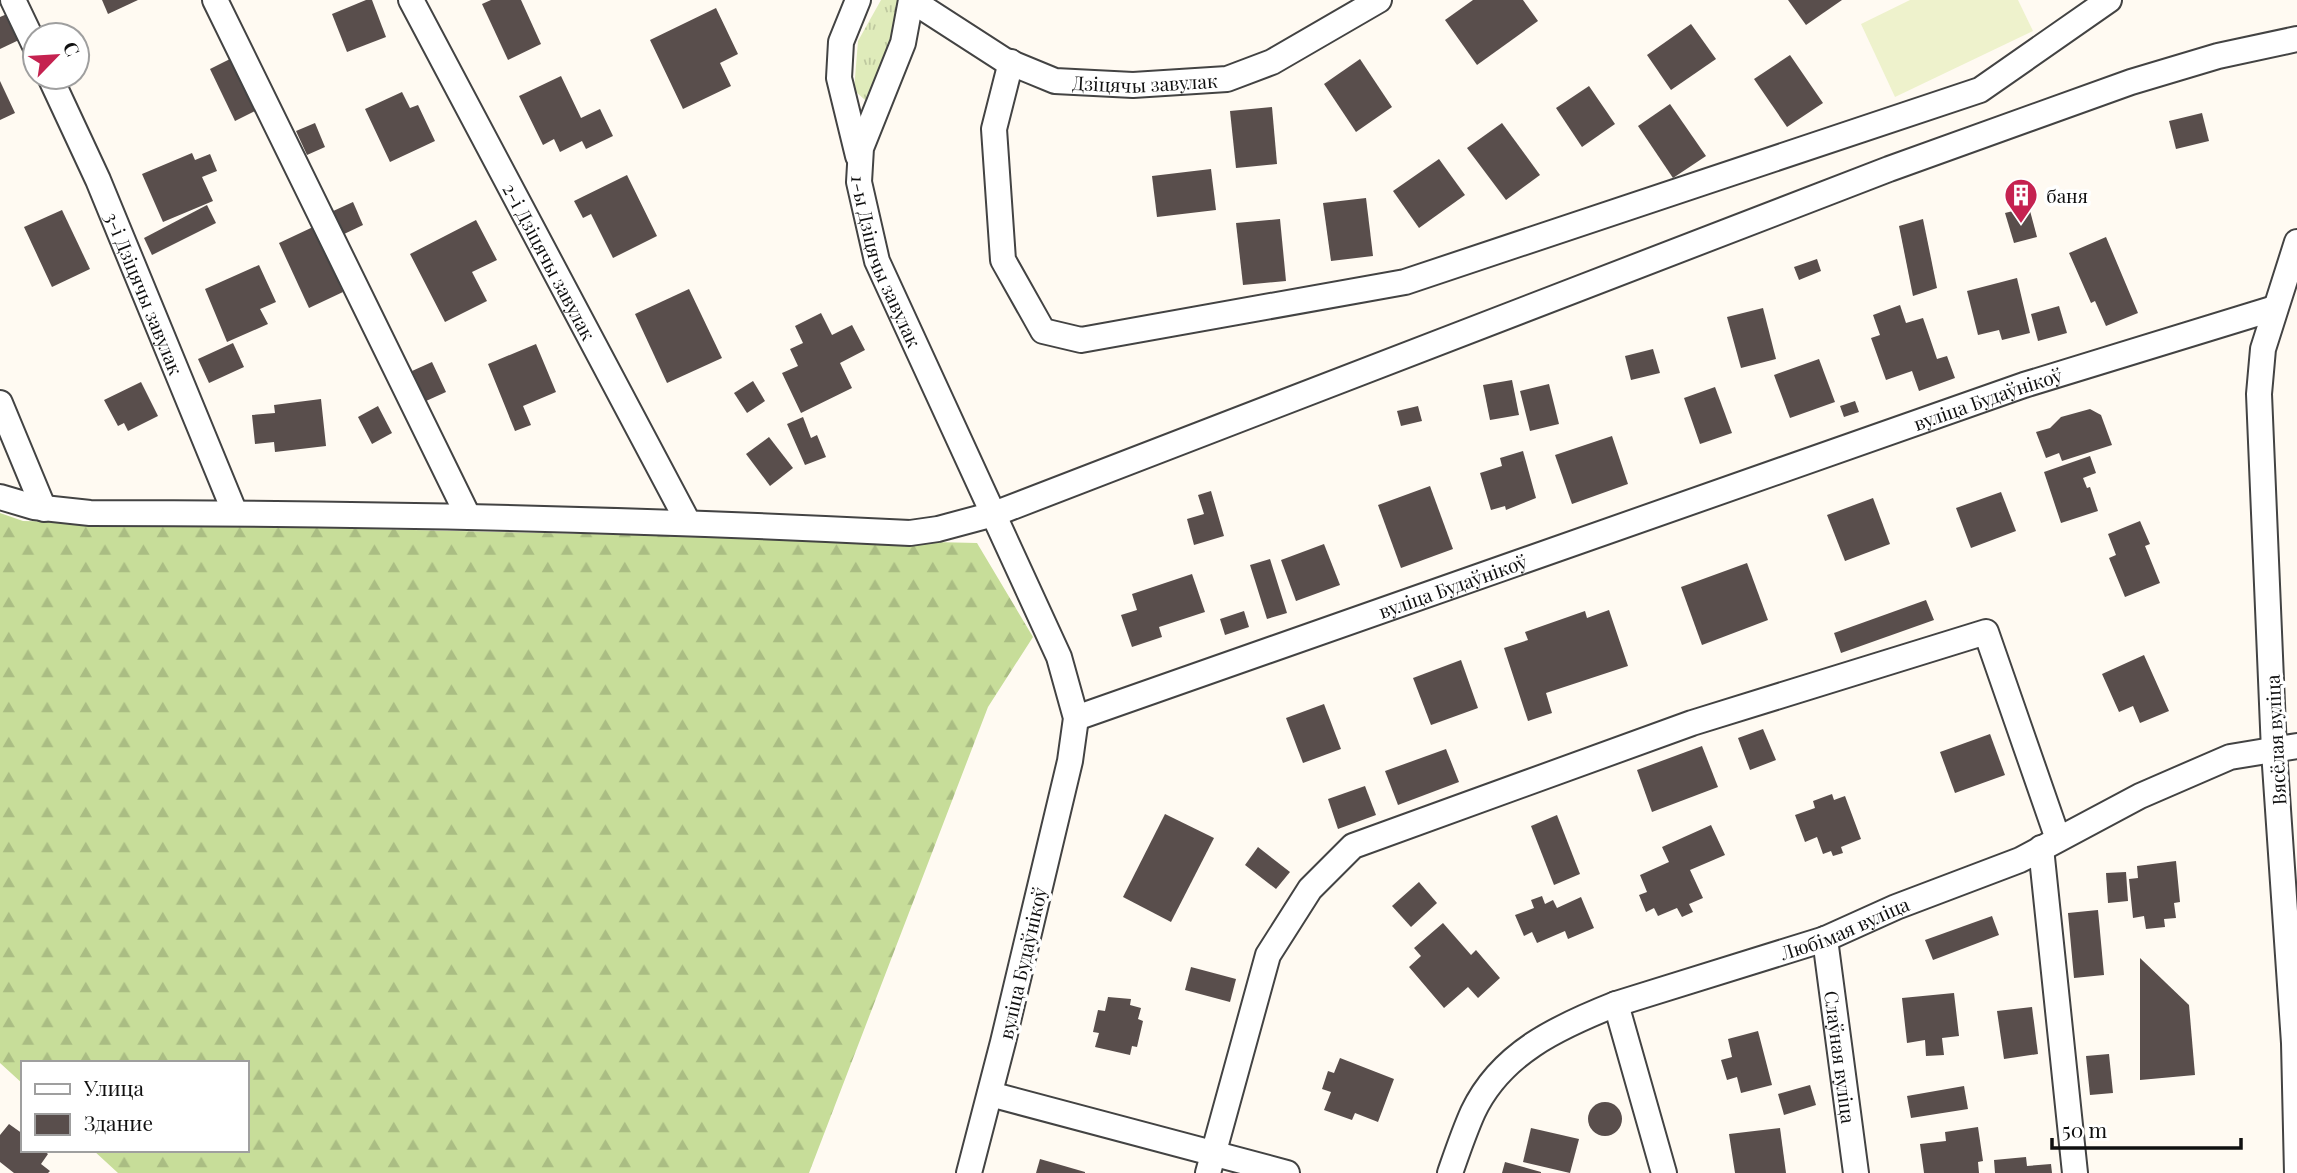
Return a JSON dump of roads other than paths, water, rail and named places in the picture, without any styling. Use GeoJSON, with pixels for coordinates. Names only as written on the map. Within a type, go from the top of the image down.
{"type":"FeatureCollection","features":[{"type":"Feature","properties":{"kind":"street"},"geometry":{"type":"LineString","coordinates":[[13,0],[23,21]]}},
{"type":"Feature","properties":{"kind":"street"},"geometry":{"type":"LineString","coordinates":[[215,0],[468,516]]}},
{"type":"Feature","properties":{"kind":"street","name":"2-і Дзіцячы завулак"},"geometry":{"type":"LineString","coordinates":[[411,0],[688,522]]}},
{"type":"Feature","properties":{"kind":"street"},"geometry":{"type":"LineString","coordinates":[[858,0],[841,42],[839,78],[860,164]]}},
{"type":"Feature","properties":{"kind":"street","name":"1-ы Дзіцячы завулак"},"geometry":{"type":"LineString","coordinates":[[911,0],[903,43],[861,148],[859,182],[877,261],[1059,657],[1076,718]]}},
{"type":"Feature","properties":{"kind":"street","name":"Дзіцячы завулак"},"geometry":{"type":"LineString","coordinates":[[911,0],[1011,62],[1055,81],[1133,85],[1227,79],[1272,62],[1379,0]]}},
{"type":"Feature","properties":{"kind":"street"},"geometry":{"type":"LineString","coordinates":[[1011,62],[994,129],[1003,260],[1043,331],[1081,340],[1418,278],[1980,90],[2109,0]]}},
{"type":"Feature","properties":{"kind":"street"},"geometry":{"type":"LineString","coordinates":[[0,497],[44,509],[90,513],[468,516],[688,522],[910,533],[938,529],[994,514],[1889,169],[2131,82],[2218,56],[2297,39]]}},
{"type":"Feature","properties":{"kind":"street","name":"3-і Дзіцячы завулак"},"geometry":{"type":"LineString","coordinates":[[57,91],[98,180],[235,513]]}},
{"type":"Feature","properties":{"kind":"street","name":"Вясёлая вуліца"},"geometry":{"type":"LineString","coordinates":[[2297,242],[2263,349],[2259,394],[2286,749],[2297,1173]]}},
{"type":"Feature","properties":{"kind":"street","name":"вуліца Будаўнікоў"},"geometry":{"type":"LineString","coordinates":[[969,1173],[1070,761],[1076,718],[2024,385],[2275,308]]}},
{"type":"Feature","properties":{"kind":"street"},"geometry":{"type":"LineString","coordinates":[[0,403],[44,509]]}},
{"type":"Feature","properties":{"kind":"street"},"geometry":{"type":"LineString","coordinates":[[1211,1163],[1268,955],[1310,889],[1353,846],[1692,723],[1986,632],[2050,844],[2075,1173]]}},
{"type":"Feature","properties":{"kind":"street","name":"Любімая вуліца"},"geometry":{"type":"LineString","coordinates":[[1450,1173],[1474,1111],[1490,1084],[1514,1057],[1551,1033],[1616,1004],[1825,939],[2050,844],[2140,796],[2230,757],[2286,749]]}},
{"type":"Feature","properties":{"kind":"street","name":"Слаўная вуліца"},"geometry":{"type":"LineString","coordinates":[[1825,939],[1856,1173]]}},
{"type":"Feature","properties":{"kind":"street"},"geometry":{"type":"LineString","coordinates":[[1616,1004],[1664,1173]]}},
{"type":"Feature","properties":{"kind":"street"},"geometry":{"type":"LineString","coordinates":[[990,1094],[1211,1163],[1287,1173]]}},
{"type":"Feature","properties":{"kind":"place","name":"баня"},"geometry":{"type":"Point","coordinates":[2021,225]}}]}
